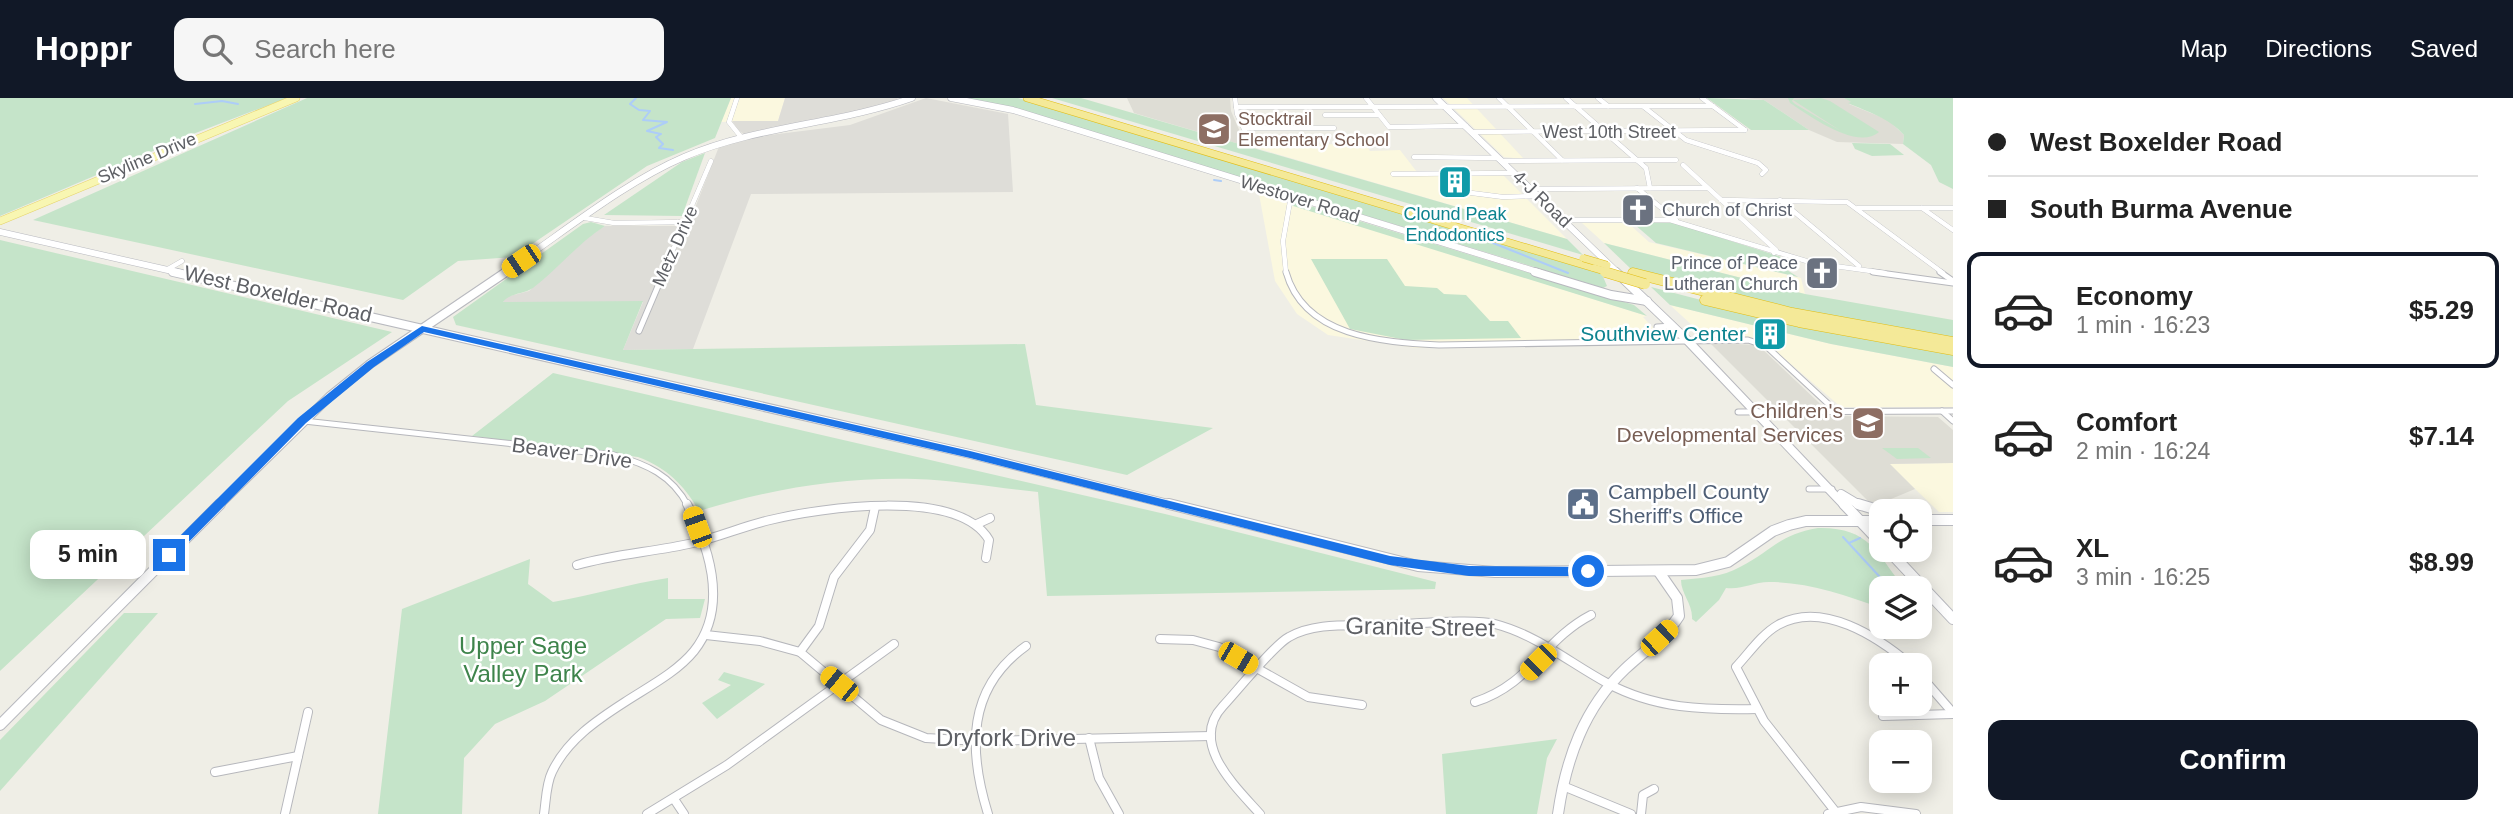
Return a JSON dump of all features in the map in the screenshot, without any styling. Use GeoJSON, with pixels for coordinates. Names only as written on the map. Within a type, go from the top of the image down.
{"type":"FeatureCollection","features":[{"type":"Feature","properties":{"kind":"highway"},"geometry":{"type":"LineString","coordinates":[[1027,98],[1645,284],[1799,323],[1953,350]]}},
{"type":"Feature","properties":{"kind":"highway"},"geometry":{"type":"LineString","coordinates":[[1045,98],[1633,273],[1792,313],[1953,342]]}},
{"type":"Feature","properties":{"kind":"main road","name":"Skyline Drive"},"geometry":{"type":"LineString","coordinates":[[0,221],[179,144],[296,98]]}},
{"type":"Feature","properties":{"kind":"street"},"geometry":{"type":"LineString","coordinates":[[737,98],[729,122],[741,137]]}},
{"type":"Feature","properties":{"kind":"street"},"geometry":{"type":"LineString","coordinates":[[0,725],[302,421],[370,365],[422,328],[670,162],[705,147],[741,137],[849,120],[912,98]]}},
{"type":"Feature","properties":{"kind":"street","name":"Westover Road"},"geometry":{"type":"LineString","coordinates":[[951,98],[1013,110],[1611,295],[1647,301]]}},
{"type":"Feature","properties":{"kind":"street"},"geometry":{"type":"LineString","coordinates":[[1235,98],[1251,144]]}},
{"type":"Feature","properties":{"kind":"street"},"geometry":{"type":"LineString","coordinates":[[1366,98],[1389,127],[1466,126]]}},
{"type":"Feature","properties":{"kind":"street","name":"4-J Road"},"geometry":{"type":"LineString","coordinates":[[1436,98],[1687,340],[1832,489]]}},
{"type":"Feature","properties":{"kind":"street"},"geometry":{"type":"LineString","coordinates":[[1499,98],[1562,160]]}},
{"type":"Feature","properties":{"kind":"street"},"geometry":{"type":"LineString","coordinates":[[1566,98],[1646,168],[1650,188]]}},
{"type":"Feature","properties":{"kind":"street"},"geometry":{"type":"LineString","coordinates":[[1598,98],[1608,106]]}},
{"type":"Feature","properties":{"kind":"street"},"geometry":{"type":"LineString","coordinates":[[1702,98],[1713,106]]}},
{"type":"Feature","properties":{"kind":"street"},"geometry":{"type":"LineString","coordinates":[[1665,99],[1674,106]]}},
{"type":"Feature","properties":{"kind":"street"},"geometry":{"type":"LineString","coordinates":[[1643,106],[1675,132],[1696,144],[1758,163],[1765,168],[1762,174]]}},
{"type":"Feature","properties":{"kind":"street"},"geometry":{"type":"LineString","coordinates":[[1236,107],[1713,106]]}},
{"type":"Feature","properties":{"kind":"street","name":"West 10th Street"},"geometry":{"type":"LineString","coordinates":[[1472,132],[1745,130],[1713,106]]}},
{"type":"Feature","properties":{"kind":"street"},"geometry":{"type":"LineString","coordinates":[[1244,128],[1334,128],[1325,115],[1379,114]]}},
{"type":"Feature","properties":{"kind":"street"},"geometry":{"type":"LineString","coordinates":[[1414,158],[1676,160]]}},
{"type":"Feature","properties":{"kind":"street","name":"Metz Drive"},"geometry":{"type":"LineString","coordinates":[[639,331],[711,161]]}},
{"type":"Feature","properties":{"kind":"street"},"geometry":{"type":"LineString","coordinates":[[1683,165],[1710,186],[1707,188]]}},
{"type":"Feature","properties":{"kind":"street"},"geometry":{"type":"LineString","coordinates":[[1393,174],[1514,173]]}},
{"type":"Feature","properties":{"kind":"street"},"geometry":{"type":"LineString","coordinates":[[1637,188],[1677,222]]}},
{"type":"Feature","properties":{"kind":"street"},"geometry":{"type":"LineString","coordinates":[[1530,189],[1707,188],[1776,250],[1774,253]]}},
{"type":"Feature","properties":{"kind":"street"},"geometry":{"type":"LineString","coordinates":[[1456,191],[1503,197],[1538,196]]}},
{"type":"Feature","properties":{"kind":"street"},"geometry":{"type":"LineString","coordinates":[[1291,196],[1288,200],[1283,243],[1288,282],[1309,312],[1340,329],[1391,342],[1415,344],[1687,340],[1758,342],[1837,412]]}},
{"type":"Feature","properties":{"kind":"street"},"geometry":{"type":"LineString","coordinates":[[1721,200],[1840,200],[1858,208],[1953,282]]}},
{"type":"Feature","properties":{"kind":"street"},"geometry":{"type":"LineString","coordinates":[[1780,200],[1861,268]]}},
{"type":"Feature","properties":{"kind":"street"},"geometry":{"type":"LineString","coordinates":[[1921,207],[1953,230]]}},
{"type":"Feature","properties":{"kind":"street"},"geometry":{"type":"LineString","coordinates":[[1858,208],[1953,208]]}},
{"type":"Feature","properties":{"kind":"street"},"geometry":{"type":"LineString","coordinates":[[585,218],[614,223],[686,222]]}},
{"type":"Feature","properties":{"kind":"street"},"geometry":{"type":"LineString","coordinates":[[1563,220],[1677,222],[1774,253],[1813,262],[1953,282]]}},
{"type":"Feature","properties":{"kind":"street","name":"West Boxelder Road"},"geometry":{"type":"LineString","coordinates":[[0,232],[168,268],[970,454],[1408,564],[1469,571],[1659,572],[1714,567],[1741,554],[1773,531],[1789,525],[1806,521],[1869,521]]}},
{"type":"Feature","properties":{"kind":"street"},"geometry":{"type":"LineString","coordinates":[[168,268],[182,261]]}},
{"type":"Feature","properties":{"kind":"street"},"geometry":{"type":"LineString","coordinates":[[1611,295],[1663,317]]}},
{"type":"Feature","properties":{"kind":"street"},"geometry":{"type":"LineString","coordinates":[[1657,327],[1672,326]]}},
{"type":"Feature","properties":{"kind":"street"},"geometry":{"type":"LineString","coordinates":[[1934,369],[1953,385]]}},
{"type":"Feature","properties":{"kind":"street"},"geometry":{"type":"LineString","coordinates":[[1942,411],[1953,421]]}},
{"type":"Feature","properties":{"kind":"street"},"geometry":{"type":"LineString","coordinates":[[1738,412],[1953,411]]}},
{"type":"Feature","properties":{"kind":"street","name":"Beaver Drive"},"geometry":{"type":"LineString","coordinates":[[302,421],[614,455],[637,461],[668,477],[679,489],[702,540],[715,578],[713,607],[706,635],[672,674],[605,712],[583,730],[566,749],[550,775],[544,814]]}},
{"type":"Feature","properties":{"kind":"street"},"geometry":{"type":"LineString","coordinates":[[1809,489],[1832,489],[1869,508]]}},
{"type":"Feature","properties":{"kind":"street"},"geometry":{"type":"LineString","coordinates":[[1832,489],[1869,530]]}},
{"type":"Feature","properties":{"kind":"street"},"geometry":{"type":"LineString","coordinates":[[800,652],[819,626],[834,577],[870,530],[875,507]]}},
{"type":"Feature","properties":{"kind":"street"},"geometry":{"type":"LineString","coordinates":[[577,565],[702,540],[795,514],[828,509],[875,507],[945,512],[977,524],[985,533],[991,549],[986,558]]}},
{"type":"Feature","properties":{"kind":"street"},"geometry":{"type":"LineString","coordinates":[[977,524],[990,518]]}},
{"type":"Feature","properties":{"kind":"street"},"geometry":{"type":"LineString","coordinates":[[1932,520],[1953,520]]}},
{"type":"Feature","properties":{"kind":"street"},"geometry":{"type":"LineString","coordinates":[[1899,562],[1953,619]]}},
{"type":"Feature","properties":{"kind":"street"},"geometry":{"type":"LineString","coordinates":[[1558,814],[1561,785],[1585,720],[1609,684],[1679,616],[1677,598],[1659,572]]}},
{"type":"Feature","properties":{"kind":"street"},"geometry":{"type":"LineString","coordinates":[[1475,702],[1495,698],[1511,689],[1552,649],[1574,622],[1591,615]]}},
{"type":"Feature","properties":{"kind":"street"},"geometry":{"type":"LineString","coordinates":[[1894,653],[1865,632],[1840,623],[1796,619],[1779,625],[1735,667],[1740,683],[1757,709],[1831,812],[1861,807],[1916,814]]}},
{"type":"Feature","properties":{"kind":"street","name":"Granite Street"},"geometry":{"type":"LineString","coordinates":[[1211,736],[1217,712],[1288,637],[1322,626],[1492,624],[1533,638],[1628,694],[1675,708],[1757,709]]}},
{"type":"Feature","properties":{"kind":"street","name":"Dryfork Drive"},"geometry":{"type":"LineString","coordinates":[[706,635],[760,641],[800,652],[881,720],[906,732],[948,741],[1211,736]]}},
{"type":"Feature","properties":{"kind":"street"},"geometry":{"type":"LineString","coordinates":[[1160,639],[1193,640],[1219,647],[1308,697],[1362,705]]}},
{"type":"Feature","properties":{"kind":"street"},"geometry":{"type":"LineString","coordinates":[[647,814],[727,765],[894,644]]}},
{"type":"Feature","properties":{"kind":"street"},"geometry":{"type":"LineString","coordinates":[[988,814],[977,768],[979,710],[989,680],[999,667],[1026,646]]}},
{"type":"Feature","properties":{"kind":"street"},"geometry":{"type":"LineString","coordinates":[[1932,689],[1953,713]]}},
{"type":"Feature","properties":{"kind":"street"},"geometry":{"type":"LineString","coordinates":[[285,814],[308,712]]}},
{"type":"Feature","properties":{"kind":"street"},"geometry":{"type":"LineString","coordinates":[[1932,714],[1953,713]]}},
{"type":"Feature","properties":{"kind":"street"},"geometry":{"type":"LineString","coordinates":[[1211,736],[1215,758],[1225,775],[1260,814]]}},
{"type":"Feature","properties":{"kind":"street"},"geometry":{"type":"LineString","coordinates":[[1089,738],[1101,786],[1119,814]]}},
{"type":"Feature","properties":{"kind":"street"},"geometry":{"type":"LineString","coordinates":[[215,772],[298,756]]}},
{"type":"Feature","properties":{"kind":"street"},"geometry":{"type":"LineString","coordinates":[[1561,785],[1631,814]]}},
{"type":"Feature","properties":{"kind":"street"},"geometry":{"type":"LineString","coordinates":[[1641,814],[1643,795],[1654,789]]}},
{"type":"Feature","properties":{"kind":"street"},"geometry":{"type":"LineString","coordinates":[[674,799],[684,814]]}},
{"type":"Feature","properties":{"kind":"shaded area"},"geometry":{"type":"Polygon","coordinates":[[[731,98],[785,98],[778,121],[721,122],[731,98]]]}},
{"type":"Feature","properties":{"kind":"shaded area"},"geometry":{"type":"Polygon","coordinates":[[[785,98],[899,98],[881,106],[811,123],[772,127],[770,135],[850,125],[926,98],[1008,114],[1013,192],[751,194],[693,349],[623,350],[643,302],[503,302],[506,297],[529,291],[590,235],[605,226],[688,226],[720,144],[749,137],[739,131],[732,121],[778,121],[785,98]]]}},
{"type":"Feature","properties":{"kind":"shaded area","name":"Stocktrail Elementary School"},"geometry":{"type":"Polygon","coordinates":[[[1127,98],[1230,98],[1231,111],[1246,146],[1134,113],[1127,98]]]}},
{"type":"Feature","properties":{"kind":"shaded area"},"geometry":{"type":"Polygon","coordinates":[[[1443,98],[1467,98],[1524,159],[1504,157],[1443,98]]]}},
{"type":"Feature","properties":{"kind":"shaded area"},"geometry":{"type":"Polygon","coordinates":[[[1745,98],[1844,98],[1852,102],[1849,104],[1888,120],[1904,135],[1903,144],[1837,142],[1809,130],[1764,100],[1745,98]]]}},
{"type":"Feature","properties":{"kind":"shaded area"},"geometry":{"type":"Polygon","coordinates":[[[1365,144],[1370,151],[1400,150],[1420,176],[1502,174],[1567,239],[1246,145],[1365,144]]]}},
{"type":"Feature","properties":{"kind":"shaded area"},"geometry":{"type":"Polygon","coordinates":[[[1259,194],[1647,316],[1643,317],[1668,344],[1416,348],[1328,335],[1297,314],[1275,281],[1259,194]]]}},
{"type":"Feature","properties":{"kind":"shaded area"},"geometry":{"type":"Polygon","coordinates":[[[1582,223],[1628,223],[1649,242],[1801,278],[1805,294],[1604,243],[1582,223]]]}},
{"type":"Feature","properties":{"kind":"shaded area"},"geometry":{"type":"Polygon","coordinates":[[[1670,305],[1831,344],[1953,367],[1953,407],[1841,407],[1765,342],[1748,337],[1705,337],[1670,305]]]}},
{"type":"Feature","properties":{"kind":"shaded area","name":"Children's Developmental Services"},"geometry":{"type":"Polygon","coordinates":[[[1710,343],[1758,345],[1833,416],[1938,417],[1953,430],[1953,463],[1890,464],[1915,489],[1891,499],[1869,499],[1869,502],[1710,343]]]}},
{"type":"Feature","properties":{"kind":"shaded area"},"geometry":{"type":"Polygon","coordinates":[[[1953,463],[1953,512],[1939,512],[1932,505],[1932,499],[1925,499],[1889,464],[1953,463]]]}},
{"type":"Feature","properties":{"kind":"green space"},"geometry":{"type":"Polygon","coordinates":[[[0,98],[287,98],[193,134],[0,216],[0,98]]]}},
{"type":"Feature","properties":{"kind":"green space"},"geometry":{"type":"Polygon","coordinates":[[[307,98],[731,98],[715,138],[647,166],[513,257],[458,261],[403,300],[33,220],[307,98]]]}},
{"type":"Feature","properties":{"kind":"green space"},"geometry":{"type":"Polygon","coordinates":[[[962,98],[1018,98],[1046,106],[1601,272],[1607,286],[1603,288],[1072,126],[962,98]]]}},
{"type":"Feature","properties":{"kind":"green space"},"geometry":{"type":"Polygon","coordinates":[[[1052,98],[1081,98],[1567,239],[1583,255],[1052,98]]]}},
{"type":"Feature","properties":{"kind":"green space"},"geometry":{"type":"Polygon","coordinates":[[[1707,98],[1764,100],[1809,130],[1751,130],[1707,98]]]}},
{"type":"Feature","properties":{"kind":"green space"},"geometry":{"type":"Polygon","coordinates":[[[1788,98],[1794,98],[1792,101],[1795,104],[1841,131],[1793,100],[1821,98],[1830,101],[1879,132],[1870,137],[1846,135],[1809,116],[1790,103],[1788,98]]]}},
{"type":"Feature","properties":{"kind":"green space"},"geometry":{"type":"Polygon","coordinates":[[[1844,98],[1953,98],[1953,189],[1939,182],[1931,165],[1903,144],[1904,135],[1898,129],[1878,116],[1848,103],[1851,102],[1844,98]]]}},
{"type":"Feature","properties":{"kind":"green space"},"geometry":{"type":"Polygon","coordinates":[[[1852,143],[1890,144],[1904,155],[1872,156],[1855,149],[1852,143]]]}},
{"type":"Feature","properties":{"kind":"green space"},"geometry":{"type":"Polygon","coordinates":[[[705,153],[682,216],[604,215],[682,162],[705,153]]]}},
{"type":"Feature","properties":{"kind":"green space"},"geometry":{"type":"Polygon","coordinates":[[[1294,201],[1634,305],[1647,316],[1290,205],[1294,201]]]}},
{"type":"Feature","properties":{"kind":"green space"},"geometry":{"type":"Polygon","coordinates":[[[591,222],[605,226],[533,288],[503,302],[643,301],[623,350],[1025,344],[1036,405],[1213,428],[1127,475],[456,325],[453,317],[583,224],[591,222]]]}},
{"type":"Feature","properties":{"kind":"green space"},"geometry":{"type":"Polygon","coordinates":[[[1674,223],[1791,260],[1787,270],[1798,277],[1656,243],[1634,224],[1674,223]]]}},
{"type":"Feature","properties":{"kind":"green space"},"geometry":{"type":"Polygon","coordinates":[[[0,240],[392,332],[288,401],[0,671],[0,240]]]}},
{"type":"Feature","properties":{"kind":"green space"},"geometry":{"type":"Polygon","coordinates":[[[1604,243],[1805,294],[1953,320],[1953,339],[1810,314],[1631,269],[1604,243]]]}},
{"type":"Feature","properties":{"kind":"green space"},"geometry":{"type":"Polygon","coordinates":[[[1311,259],[1387,259],[1405,286],[1437,288],[1444,294],[1466,295],[1490,321],[1508,321],[1521,338],[1406,340],[1350,329],[1311,259]]]}},
{"type":"Feature","properties":{"kind":"green space"},"geometry":{"type":"Polygon","coordinates":[[[1651,287],[1805,327],[1953,354],[1953,367],[1831,344],[1670,305],[1651,287]]]}},
{"type":"Feature","properties":{"kind":"green space"},"geometry":{"type":"Polygon","coordinates":[[[553,373],[1165,514],[1436,582],[1435,589],[1047,596],[1038,492],[961,482],[860,480],[752,496],[699,511],[674,478],[658,466],[638,457],[472,436],[553,373]]]}},
{"type":"Feature","properties":{"kind":"green space"},"geometry":{"type":"Polygon","coordinates":[[[1882,448],[1918,448],[1931,458],[1897,459],[1882,448]]]}},
{"type":"Feature","properties":{"kind":"green space"},"geometry":{"type":"Polygon","coordinates":[[[1818,528],[1835,529],[1860,537],[1869,543],[1869,562],[1885,562],[1895,576],[1869,576],[1869,604],[1812,587],[1783,583],[1763,582],[1726,588],[1719,600],[1696,622],[1692,619],[1681,580],[1726,573],[1751,561],[1784,539],[1818,528]]]}},
{"type":"Feature","properties":{"kind":"green space","name":"Upper Sage Valley Park"},"geometry":{"type":"Polygon","coordinates":[[[530,559],[528,584],[553,602],[668,578],[668,599],[705,599],[700,618],[666,619],[545,701],[495,724],[464,758],[462,814],[378,814],[402,609],[530,559]]]}},
{"type":"Feature","properties":{"kind":"green space"},"geometry":{"type":"Polygon","coordinates":[[[124,613],[158,613],[0,791],[0,740],[124,613]]]}},
{"type":"Feature","properties":{"kind":"green space"},"geometry":{"type":"Polygon","coordinates":[[[724,672],[765,684],[717,719],[702,703],[731,685],[718,680],[724,672]]]}},
{"type":"Feature","properties":{"kind":"green space"},"geometry":{"type":"Polygon","coordinates":[[[1557,739],[1547,758],[1537,814],[1446,814],[1442,754],[1557,739]]]}},
{"type":"Feature","properties":{"kind":"waterway"},"geometry":{"type":"LineString","coordinates":[[636,98],[630,104],[639,110],[650,111],[643,120],[667,122],[647,131],[661,134],[656,137],[663,144],[659,148],[673,150]]}},
{"type":"Feature","properties":{"kind":"waterway"},"geometry":{"type":"LineString","coordinates":[[195,104],[222,101],[238,104]]}},
{"type":"Feature","properties":{"kind":"waterway"},"geometry":{"type":"LineString","coordinates":[[1214,180],[1221,181]]}},
{"type":"Feature","properties":{"kind":"waterway"},"geometry":{"type":"LineString","coordinates":[[1488,241],[1568,273]]}},
{"type":"Feature","properties":{"kind":"waterway"},"geometry":{"type":"LineString","coordinates":[[1843,537],[1879,576]]}},
{"type":"Feature","properties":{"kind":"waterway"},"geometry":{"type":"LineString","coordinates":[[1849,543],[1860,538]]}},
{"type":"Feature","properties":{"kind":"place","name":"Stocktrail Elementary School"},"geometry":{"type":"Point","coordinates":[1214,129]}},
{"type":"Feature","properties":{"kind":"place","name":"Clound Peak Endodontics"},"geometry":{"type":"Point","coordinates":[1455,182]}},
{"type":"Feature","properties":{"kind":"place","name":"Church of Christ"},"geometry":{"type":"Point","coordinates":[1638,210]}},
{"type":"Feature","properties":{"kind":"place","name":"Prince of Peace Lutheran Church"},"geometry":{"type":"Point","coordinates":[1822,273]}},
{"type":"Feature","properties":{"kind":"place","name":"Southview Center"},"geometry":{"type":"Point","coordinates":[1770,334]}},
{"type":"Feature","properties":{"kind":"place","name":"Children's Developmental Services"},"geometry":{"type":"Point","coordinates":[1868,423]}},
{"type":"Feature","properties":{"kind":"place","name":"Campbell County Sheriff's Office"},"geometry":{"type":"Point","coordinates":[1583,504]}},
{"type":"Feature","properties":{"kind":"route"},"geometry":{"type":"LineString","coordinates":[[169,555],[302,421],[370,365],[422,328],[970,454],[1390,561],[1469,571],[1588,571]]}}]}
